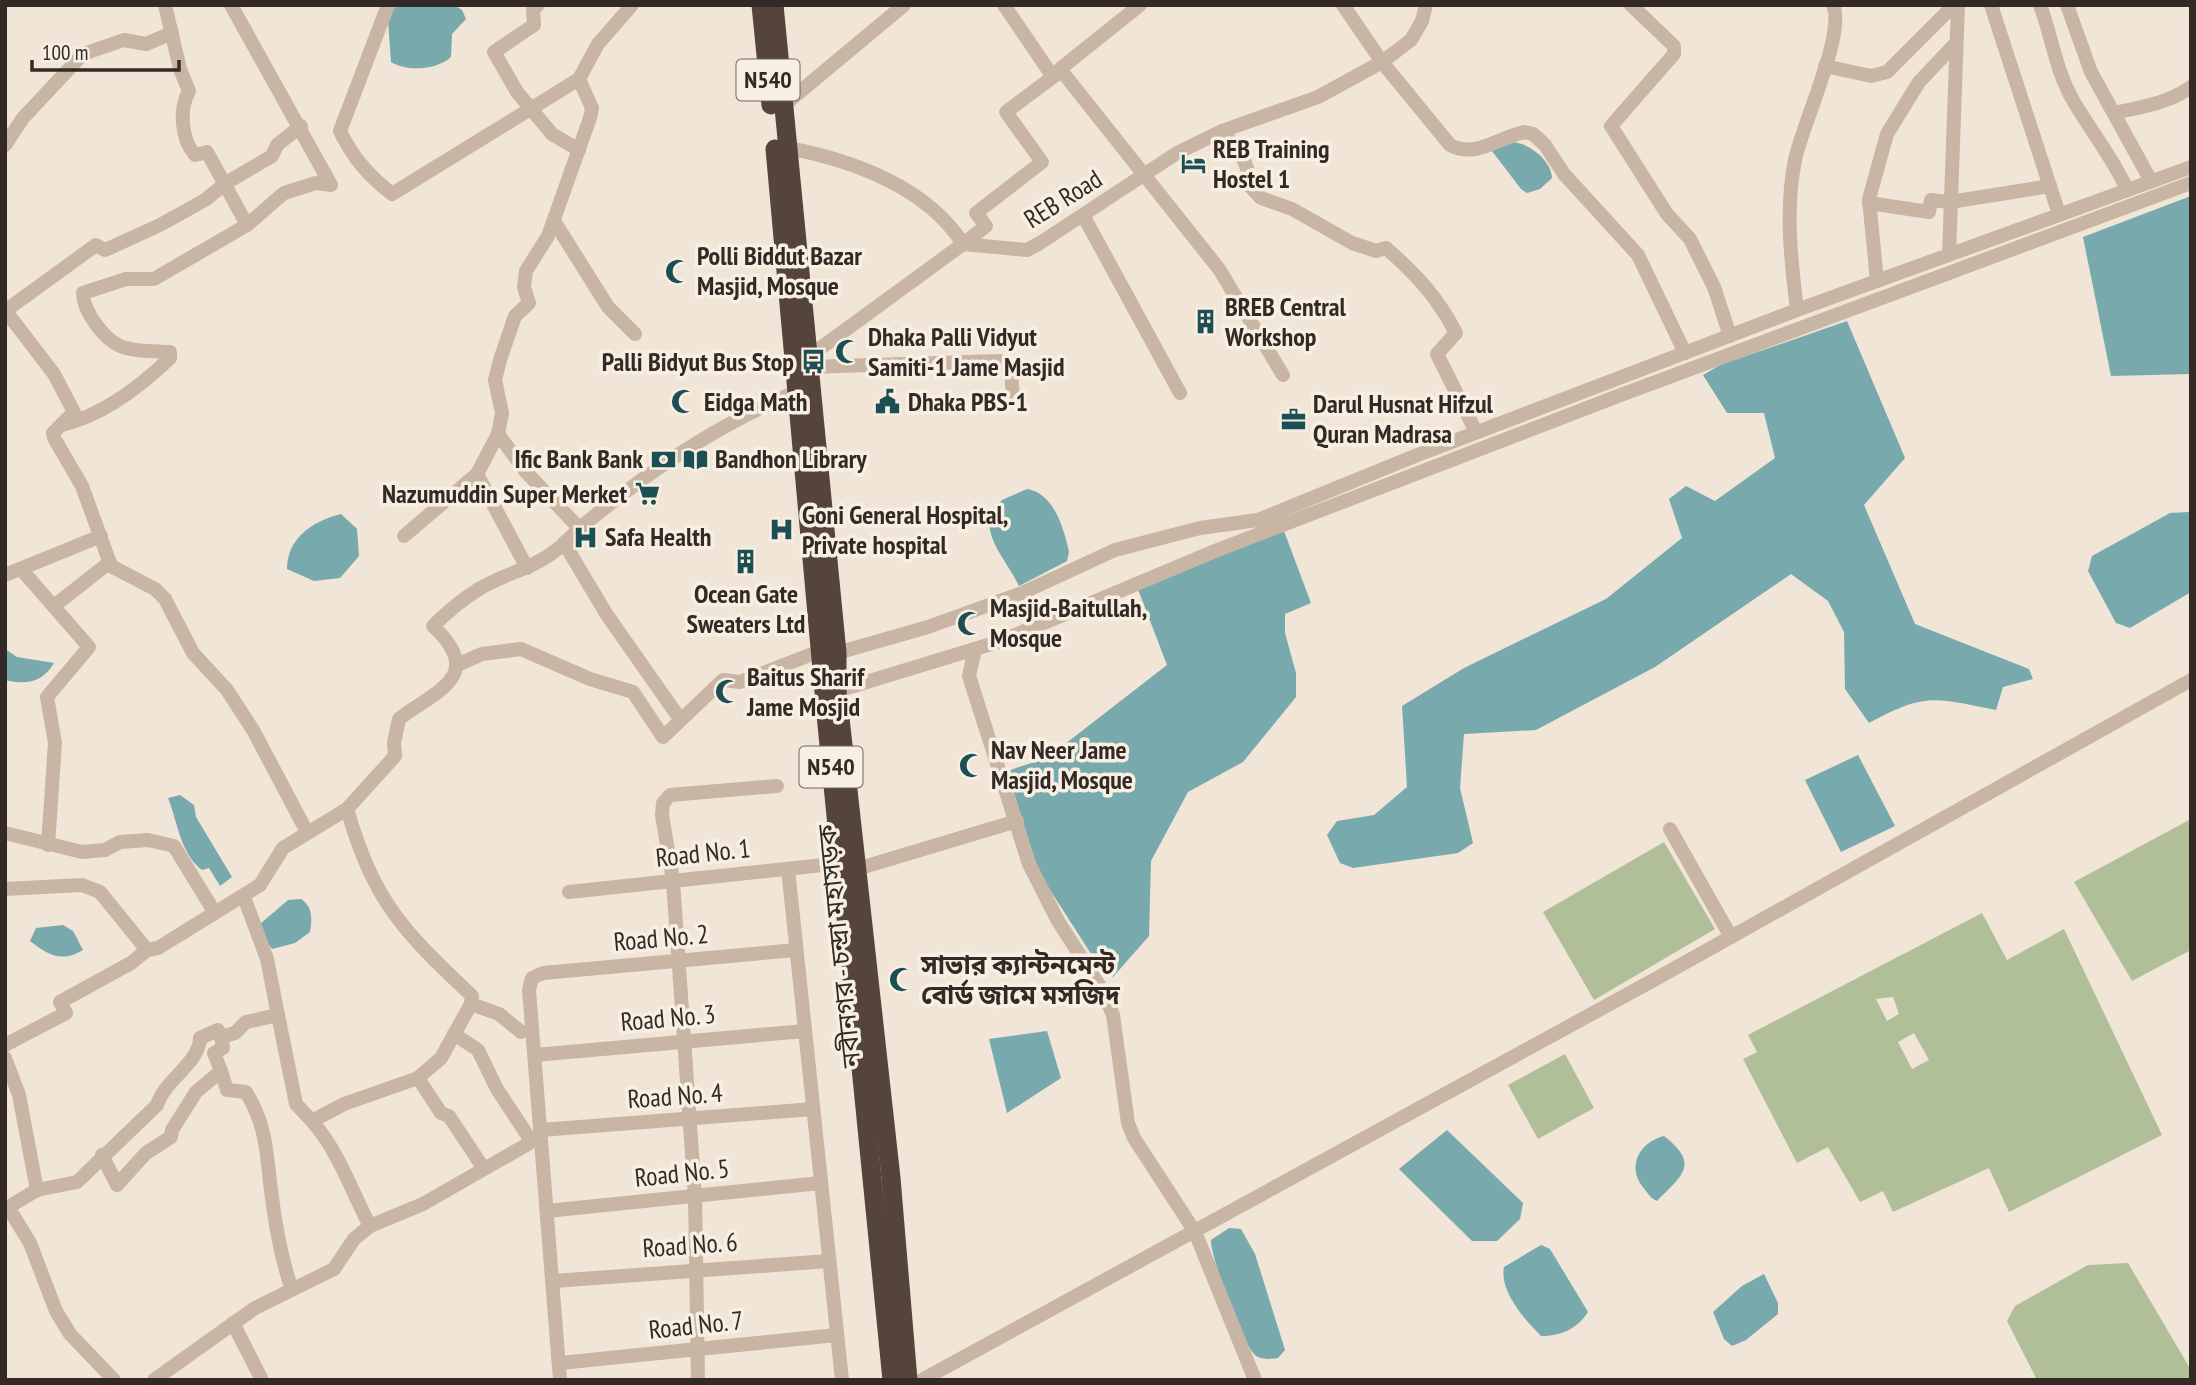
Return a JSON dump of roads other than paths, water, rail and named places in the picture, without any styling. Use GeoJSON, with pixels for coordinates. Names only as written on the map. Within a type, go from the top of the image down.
{"type":"FeatureCollection","features":[{"type":"Feature","properties":{"kind":"highway","name":"নবীনগর - চন্দ্রা মহাসড়ক"},"geometry":{"type":"LineString","coordinates":[[761,5],[796,391],[829,652],[837,691],[849,866],[890,1169],[908,1380]]}},
{"type":"Feature","properties":{"kind":"highway","name":"নবীনগর - চন্দ্রা মহাসড়ক"},"geometry":{"type":"LineString","coordinates":[[774,5],[808,363],[829,652],[892,1380]]}},
{"type":"Feature","properties":{"kind":"street"},"geometry":{"type":"LineString","coordinates":[[165,5],[180,69],[189,91],[181,105],[190,149],[195,155],[207,152],[247,225]]}},
{"type":"Feature","properties":{"kind":"street"},"geometry":{"type":"LineString","coordinates":[[388,5],[340,131],[350,152],[370,177],[392,194],[579,79],[598,44],[632,5]]}},
{"type":"Feature","properties":{"kind":"street"},"geometry":{"type":"LineString","coordinates":[[538,5],[533,9],[534,25],[494,52],[531,109],[552,134],[579,150]]}},
{"type":"Feature","properties":{"kind":"street"},"geometry":{"type":"LineString","coordinates":[[784,105],[904,5]]}},
{"type":"Feature","properties":{"kind":"street"},"geometry":{"type":"LineString","coordinates":[[1004,5],[1057,74],[1139,166],[1144,177],[1219,269],[1283,375]]}},
{"type":"Feature","properties":{"kind":"street"},"geometry":{"type":"LineString","coordinates":[[808,363],[986,226],[976,213],[1042,162],[1006,112],[1057,74],[1140,5]]}},
{"type":"Feature","properties":{"kind":"street"},"geometry":{"type":"LineString","coordinates":[[1342,5],[1382,62],[1450,145],[1462,151],[1474,151],[1511,135],[1533,134],[1638,255],[1685,353]]}},
{"type":"Feature","properties":{"kind":"street","name":"REB Road"},"geometry":{"type":"LineString","coordinates":[[963,244],[1027,250],[1144,177],[1177,153],[1222,131],[1318,97],[1382,62],[1411,40],[1422,21],[1426,5]]}},
{"type":"Feature","properties":{"kind":"street"},"geometry":{"type":"LineString","coordinates":[[1631,5],[1674,46],[1674,54],[1611,126],[1667,214],[1690,239],[1713,288],[1730,336]]}},
{"type":"Feature","properties":{"kind":"street"},"geometry":{"type":"LineString","coordinates":[[1797,310],[1789,229],[1795,161],[1838,15],[1833,5]]}},
{"type":"Feature","properties":{"kind":"street"},"geometry":{"type":"LineString","coordinates":[[1825,66],[1871,76],[1887,72],[1956,5]]}},
{"type":"Feature","properties":{"kind":"street"},"geometry":{"type":"LineString","coordinates":[[1949,255],[1956,5]]}},
{"type":"Feature","properties":{"kind":"street"},"geometry":{"type":"LineString","coordinates":[[1991,5],[2059,215]]}},
{"type":"Feature","properties":{"kind":"street"},"geometry":{"type":"LineString","coordinates":[[2040,5],[2059,71],[2074,101],[2113,160],[2127,189]]}},
{"type":"Feature","properties":{"kind":"street"},"geometry":{"type":"LineString","coordinates":[[2067,5],[2091,72],[2151,181]]}},
{"type":"Feature","properties":{"kind":"street"},"geometry":{"type":"LineString","coordinates":[[62,425],[88,419],[150,377],[170,358],[170,352],[121,347],[101,330],[83,302],[83,293],[126,279],[154,279],[247,225],[284,193],[316,183],[331,185],[234,6]]}},
{"type":"Feature","properties":{"kind":"street"},"geometry":{"type":"LineString","coordinates":[[5,145],[23,118],[83,54],[124,40],[146,44],[172,33]]}},
{"type":"Feature","properties":{"kind":"street"},"geometry":{"type":"LineString","coordinates":[[1877,281],[1869,203],[1887,134],[1919,82],[1956,43]]}},
{"type":"Feature","properties":{"kind":"street"},"geometry":{"type":"LineString","coordinates":[[404,536],[477,474],[498,434],[502,413],[495,380],[500,360],[514,316],[529,303],[524,287],[526,271],[548,236],[592,107],[579,79]]}},
{"type":"Feature","properties":{"kind":"street"},"geometry":{"type":"LineString","coordinates":[[2114,113],[2161,102],[2191,87]]}},
{"type":"Feature","properties":{"kind":"street"},"geometry":{"type":"LineString","coordinates":[[301,126],[278,145],[272,156],[226,183],[205,200],[160,226],[105,250],[96,245],[5,311],[54,374],[74,412],[53,433],[54,438],[82,486],[111,566],[155,589],[165,599],[193,653],[227,690],[253,730],[307,832]]}},
{"type":"Feature","properties":{"kind":"street"},"geometry":{"type":"LineString","coordinates":[[1222,131],[1245,159],[1250,171],[1248,184],[1261,198],[1292,209],[1352,243],[1376,251],[1386,248],[1420,278],[1441,304],[1456,333],[1437,355],[1476,432]]}},
{"type":"Feature","properties":{"kind":"street"},"geometry":{"type":"LineString","coordinates":[[788,148],[848,164],[907,191],[928,205],[963,244]]}},
{"type":"Feature","properties":{"kind":"street"},"geometry":{"type":"LineString","coordinates":[[5,1045],[66,1013],[60,1002],[244,897],[268,875],[271,863],[283,848],[347,809],[395,756],[394,743],[399,719],[448,685],[457,665],[482,654],[522,649],[590,679],[633,692],[663,737],[723,680],[740,682],[829,652],[928,628],[1022,593],[1115,550],[1200,528],[1258,520],[1476,432],[1797,310],[2191,167]]}},
{"type":"Feature","properties":{"kind":"street"},"geometry":{"type":"LineString","coordinates":[[837,691],[1001,641],[1214,551],[1618,396],[2191,183]]}},
{"type":"Feature","properties":{"kind":"street"},"geometry":{"type":"LineString","coordinates":[[1869,203],[1929,212],[1931,200],[1950,202],[2050,186]]}},
{"type":"Feature","properties":{"kind":"street"},"geometry":{"type":"LineString","coordinates":[[1083,215],[1180,393]]}},
{"type":"Feature","properties":{"kind":"street"},"geometry":{"type":"LineString","coordinates":[[554,221],[608,307],[635,334]]}},
{"type":"Feature","properties":{"kind":"street"},"geometry":{"type":"LineString","coordinates":[[808,363],[1000,361],[1011,372],[1013,396]]}},
{"type":"Feature","properties":{"kind":"street"},"geometry":{"type":"LineString","coordinates":[[457,665],[449,646],[433,626],[480,588],[527,568],[564,544],[580,529],[686,452],[760,407],[796,391]]}},
{"type":"Feature","properties":{"kind":"street"},"geometry":{"type":"LineString","coordinates":[[498,434],[526,472],[580,529]]}},
{"type":"Feature","properties":{"kind":"street"},"geometry":{"type":"LineString","coordinates":[[477,474],[527,568]]}},
{"type":"Feature","properties":{"kind":"street"},"geometry":{"type":"LineString","coordinates":[[5,575],[101,536]]}},
{"type":"Feature","properties":{"kind":"street"},"geometry":{"type":"LineString","coordinates":[[564,544],[607,615],[680,719]]}},
{"type":"Feature","properties":{"kind":"street"},"geometry":{"type":"LineString","coordinates":[[54,606],[110,562]]}},
{"type":"Feature","properties":{"kind":"street"},"geometry":{"type":"LineString","coordinates":[[22,569],[89,647],[47,697],[55,743],[48,845]]}},
{"type":"Feature","properties":{"kind":"street"},"geometry":{"type":"LineString","coordinates":[[975,649],[969,676],[1029,864],[1058,921],[1103,991],[1113,1016],[1128,1123],[1134,1138],[1195,1232],[1255,1380]]}},
{"type":"Feature","properties":{"kind":"street"},"geometry":{"type":"LineString","coordinates":[[922,1380],[1731,937],[2191,680]]}},
{"type":"Feature","properties":{"kind":"street"},"geometry":{"type":"LineString","coordinates":[[698,1380],[695,1196],[673,881],[662,815],[663,803],[670,795],[778,786]]}},
{"type":"Feature","properties":{"kind":"street"},"geometry":{"type":"LineString","coordinates":[[312,1121],[344,1104],[418,1078],[441,1058],[471,1004],[472,996],[403,929],[380,895],[359,852],[347,809]]}},
{"type":"Feature","properties":{"kind":"street","name":"Road No. 1"},"geometry":{"type":"LineString","coordinates":[[569,892],[788,869],[849,866],[1017,821]]}},
{"type":"Feature","properties":{"kind":"street"},"geometry":{"type":"LineString","coordinates":[[1670,829],[1731,937]]}},
{"type":"Feature","properties":{"kind":"street"},"geometry":{"type":"LineString","coordinates":[[5,833],[82,852],[105,850],[120,842],[148,840],[174,846],[215,913]]}},
{"type":"Feature","properties":{"kind":"street"},"geometry":{"type":"LineString","coordinates":[[788,869],[842,1380]]}},
{"type":"Feature","properties":{"kind":"street"},"geometry":{"type":"LineString","coordinates":[[5,889],[82,886],[100,891],[147,950]]}},
{"type":"Feature","properties":{"kind":"street"},"geometry":{"type":"LineString","coordinates":[[244,897],[267,959],[296,1104],[325,1136],[370,1226]]}},
{"type":"Feature","properties":{"kind":"street","name":"Road No. 2"},"geometry":{"type":"LineString","coordinates":[[535,1055],[529,990],[532,978],[543,973],[796,950]]}},
{"type":"Feature","properties":{"kind":"street"},"geometry":{"type":"LineString","coordinates":[[471,1004],[499,1014],[521,1032]]}},
{"type":"Feature","properties":{"kind":"street"},"geometry":{"type":"LineString","coordinates":[[221,1037],[234,1033],[246,1022],[278,1015]]}},
{"type":"Feature","properties":{"kind":"street"},"geometry":{"type":"LineString","coordinates":[[114,1380],[70,1334],[56,1311],[30,1243],[7,1208],[37,1190],[77,1182],[102,1155],[157,1105],[162,1091],[199,1050],[200,1038],[218,1030],[222,1048],[214,1053],[227,1090],[246,1092],[259,1115],[267,1142],[282,1261],[292,1290]]}},
{"type":"Feature","properties":{"kind":"street","name":"Road No. 3"},"geometry":{"type":"LineString","coordinates":[[535,1055],[805,1031]]}},
{"type":"Feature","properties":{"kind":"street"},"geometry":{"type":"LineString","coordinates":[[154,1380],[255,1308],[334,1269],[354,1239],[370,1226],[423,1204],[528,1144],[528,1136],[497,1089],[478,1050],[454,1034]]}},
{"type":"Feature","properties":{"kind":"street"},"geometry":{"type":"LineString","coordinates":[[535,1055],[560,1380]]}},
{"type":"Feature","properties":{"kind":"street"},"geometry":{"type":"LineString","coordinates":[[5,1058],[19,1095],[37,1190]]}},
{"type":"Feature","properties":{"kind":"street"},"geometry":{"type":"LineString","coordinates":[[102,1155],[117,1185],[146,1153],[171,1137],[172,1130],[196,1092],[221,1071]]}},
{"type":"Feature","properties":{"kind":"street"},"geometry":{"type":"LineString","coordinates":[[418,1078],[441,1114],[449,1116],[484,1169]]}},
{"type":"Feature","properties":{"kind":"street","name":"Road No. 4"},"geometry":{"type":"LineString","coordinates":[[541,1130],[813,1109]]}},
{"type":"Feature","properties":{"kind":"street","name":"Road No. 5"},"geometry":{"type":"LineString","coordinates":[[547,1210],[821,1183]]}},
{"type":"Feature","properties":{"kind":"street","name":"Road No. 6"},"geometry":{"type":"LineString","coordinates":[[554,1281],[830,1261]]}},
{"type":"Feature","properties":{"kind":"street"},"geometry":{"type":"LineString","coordinates":[[233,1323],[262,1380]]}},
{"type":"Feature","properties":{"kind":"street","name":"Road No. 7"},"geometry":{"type":"LineString","coordinates":[[560,1363],[837,1335]]}},
{"type":"Feature","properties":{"kind":"water"},"geometry":{"type":"Polygon","coordinates":[[[401,5],[454,5],[462,10],[466,19],[452,34],[451,57],[438,65],[422,68],[405,67],[391,62],[388,21],[394,8],[401,5]]]}},
{"type":"Feature","properties":{"kind":"water"},"geometry":{"type":"Polygon","coordinates":[[[1512,142],[1532,149],[1548,165],[1552,178],[1540,189],[1527,193],[1521,189],[1492,151],[1512,142]]]}},
{"type":"Feature","properties":{"kind":"water"},"geometry":{"type":"Polygon","coordinates":[[[2191,196],[2191,374],[2111,376],[2083,237],[2191,196]]]}},
{"type":"Feature","properties":{"kind":"water"},"geometry":{"type":"Polygon","coordinates":[[[1847,321],[1905,458],[1864,505],[1915,624],[2029,669],[2033,679],[2003,687],[1996,710],[1931,700],[1904,706],[1869,723],[1845,689],[1844,632],[1828,601],[1791,574],[1655,667],[1536,730],[1464,734],[1460,788],[1473,843],[1458,853],[1353,868],[1340,863],[1327,835],[1337,821],[1374,815],[1407,787],[1402,706],[1464,668],[1606,599],[1682,538],[1669,499],[1686,486],[1715,501],[1775,458],[1764,413],[1727,413],[1703,375],[1720,365],[1847,321]]]}},
{"type":"Feature","properties":{"kind":"water"},"geometry":{"type":"Polygon","coordinates":[[[1027,489],[1044,497],[1051,505],[1061,523],[1069,552],[1067,561],[1019,586],[994,542],[989,512],[1002,500],[1027,489]]]}},
{"type":"Feature","properties":{"kind":"water"},"geometry":{"type":"Polygon","coordinates":[[[2189,512],[2191,592],[2130,628],[2116,623],[2088,571],[2092,556],[2170,513],[2189,512]]]}},
{"type":"Feature","properties":{"kind":"water"},"geometry":{"type":"Polygon","coordinates":[[[341,514],[357,529],[359,556],[340,578],[314,581],[287,569],[292,548],[304,532],[321,521],[341,514]]]}},
{"type":"Feature","properties":{"kind":"water"},"geometry":{"type":"Polygon","coordinates":[[[1281,523],[1311,603],[1285,614],[1285,633],[1296,673],[1296,697],[1243,762],[1188,792],[1151,861],[1149,936],[1113,977],[1097,963],[1039,873],[1007,771],[1047,758],[1167,665],[1134,579],[1281,523]]]}},
{"type":"Feature","properties":{"kind":"water"},"geometry":{"type":"Polygon","coordinates":[[[5,649],[17,657],[54,663],[44,675],[33,681],[5,680],[5,649]]]}},
{"type":"Feature","properties":{"kind":"water"},"geometry":{"type":"Polygon","coordinates":[[[1858,755],[1895,826],[1841,852],[1805,780],[1858,755]]]}},
{"type":"Feature","properties":{"kind":"water"},"geometry":{"type":"Polygon","coordinates":[[[180,795],[194,805],[196,817],[232,877],[220,886],[209,868],[202,870],[195,863],[180,837],[168,798],[180,795]]]}},
{"type":"Feature","properties":{"kind":"water"},"geometry":{"type":"Polygon","coordinates":[[[301,899],[310,910],[310,932],[295,943],[272,949],[261,933],[260,924],[288,900],[301,899]]]}},
{"type":"Feature","properties":{"kind":"water"},"geometry":{"type":"Polygon","coordinates":[[[63,925],[73,931],[83,950],[68,956],[55,956],[30,941],[36,928],[63,925]]]}},
{"type":"Feature","properties":{"kind":"water"},"geometry":{"type":"Polygon","coordinates":[[[1047,1031],[1061,1078],[1007,1113],[989,1039],[1047,1031]]]}},
{"type":"Feature","properties":{"kind":"water"},"geometry":{"type":"Polygon","coordinates":[[[1447,1130],[1523,1203],[1520,1219],[1497,1241],[1472,1241],[1399,1169],[1447,1130]]]}},
{"type":"Feature","properties":{"kind":"water"},"geometry":{"type":"Polygon","coordinates":[[[1664,1136],[1682,1154],[1684,1169],[1657,1201],[1642,1186],[1636,1163],[1638,1155],[1648,1143],[1664,1136]]]}},
{"type":"Feature","properties":{"kind":"water"},"geometry":{"type":"Polygon","coordinates":[[[1229,1228],[1241,1229],[1255,1254],[1285,1350],[1278,1358],[1264,1359],[1256,1356],[1243,1336],[1228,1300],[1211,1240],[1229,1228]]]}},
{"type":"Feature","properties":{"kind":"water"},"geometry":{"type":"Polygon","coordinates":[[[1541,1245],[1550,1249],[1588,1312],[1579,1323],[1555,1335],[1541,1336],[1528,1322],[1509,1295],[1503,1276],[1504,1267],[1541,1245]]]}},
{"type":"Feature","properties":{"kind":"water"},"geometry":{"type":"Polygon","coordinates":[[[1764,1274],[1778,1303],[1778,1314],[1746,1340],[1732,1346],[1724,1339],[1713,1312],[1742,1286],[1764,1274]]]}},
{"type":"Feature","properties":{"kind":"place","name":"REB Training Hostel 1"},"geometry":{"type":"Point","coordinates":[1193,164]}},
{"type":"Feature","properties":{"kind":"place","name":"Polli Biddut Bazar Masjid, Mosque"},"geometry":{"type":"Point","coordinates":[677,271]}},
{"type":"Feature","properties":{"kind":"place","name":"BREB Central Workshop"},"geometry":{"type":"Point","coordinates":[1205,322]}},
{"type":"Feature","properties":{"kind":"place","name":"Dhaka Palli Vidyut Samiti-1 Jame Masjid"},"geometry":{"type":"Point","coordinates":[848,352]}},
{"type":"Feature","properties":{"kind":"place","name":"Palli Bidyut Bus Stop"},"geometry":{"type":"Point","coordinates":[814,362]}},
{"type":"Feature","properties":{"kind":"place","name":"Eidga Math"},"geometry":{"type":"Point","coordinates":[684,402]}},
{"type":"Feature","properties":{"kind":"place","name":"Dhaka PBS-1"},"geometry":{"type":"Point","coordinates":[888,402]}},
{"type":"Feature","properties":{"kind":"place","name":"Darul Husnat Hifzul Quran Madrasa"},"geometry":{"type":"Point","coordinates":[1293,419]}},
{"type":"Feature","properties":{"kind":"place","name":"Ific Bank Bank"},"geometry":{"type":"Point","coordinates":[663,459]}},
{"type":"Feature","properties":{"kind":"place","name":"Bandhon Library"},"geometry":{"type":"Point","coordinates":[695,459]}},
{"type":"Feature","properties":{"kind":"place","name":"Nazumuddin Super Merket"},"geometry":{"type":"Point","coordinates":[647,494]}},
{"type":"Feature","properties":{"kind":"place","name":"Goni General Hospital, Private hospital"},"geometry":{"type":"Point","coordinates":[782,530]}},
{"type":"Feature","properties":{"kind":"place","name":"Safa Health"},"geometry":{"type":"Point","coordinates":[585,537]}},
{"type":"Feature","properties":{"kind":"place","name":"Ocean Gate Sweaters Ltd"},"geometry":{"type":"Point","coordinates":[746,562]}},
{"type":"Feature","properties":{"kind":"place","name":"Masjid-Baitullah, Mosque"},"geometry":{"type":"Point","coordinates":[970,623]}},
{"type":"Feature","properties":{"kind":"place","name":"Baitus Sharif Jame Mosjid"},"geometry":{"type":"Point","coordinates":[727,692]}},
{"type":"Feature","properties":{"kind":"place","name":"Nav Neer Jame Masjid, Mosque"},"geometry":{"type":"Point","coordinates":[971,765]}},
{"type":"Feature","properties":{"kind":"place","name":"সাভার ক্যান্টনমেন্ট বোর্ড জামে মসজিদ"},"geometry":{"type":"Point","coordinates":[901,980]}}]}
